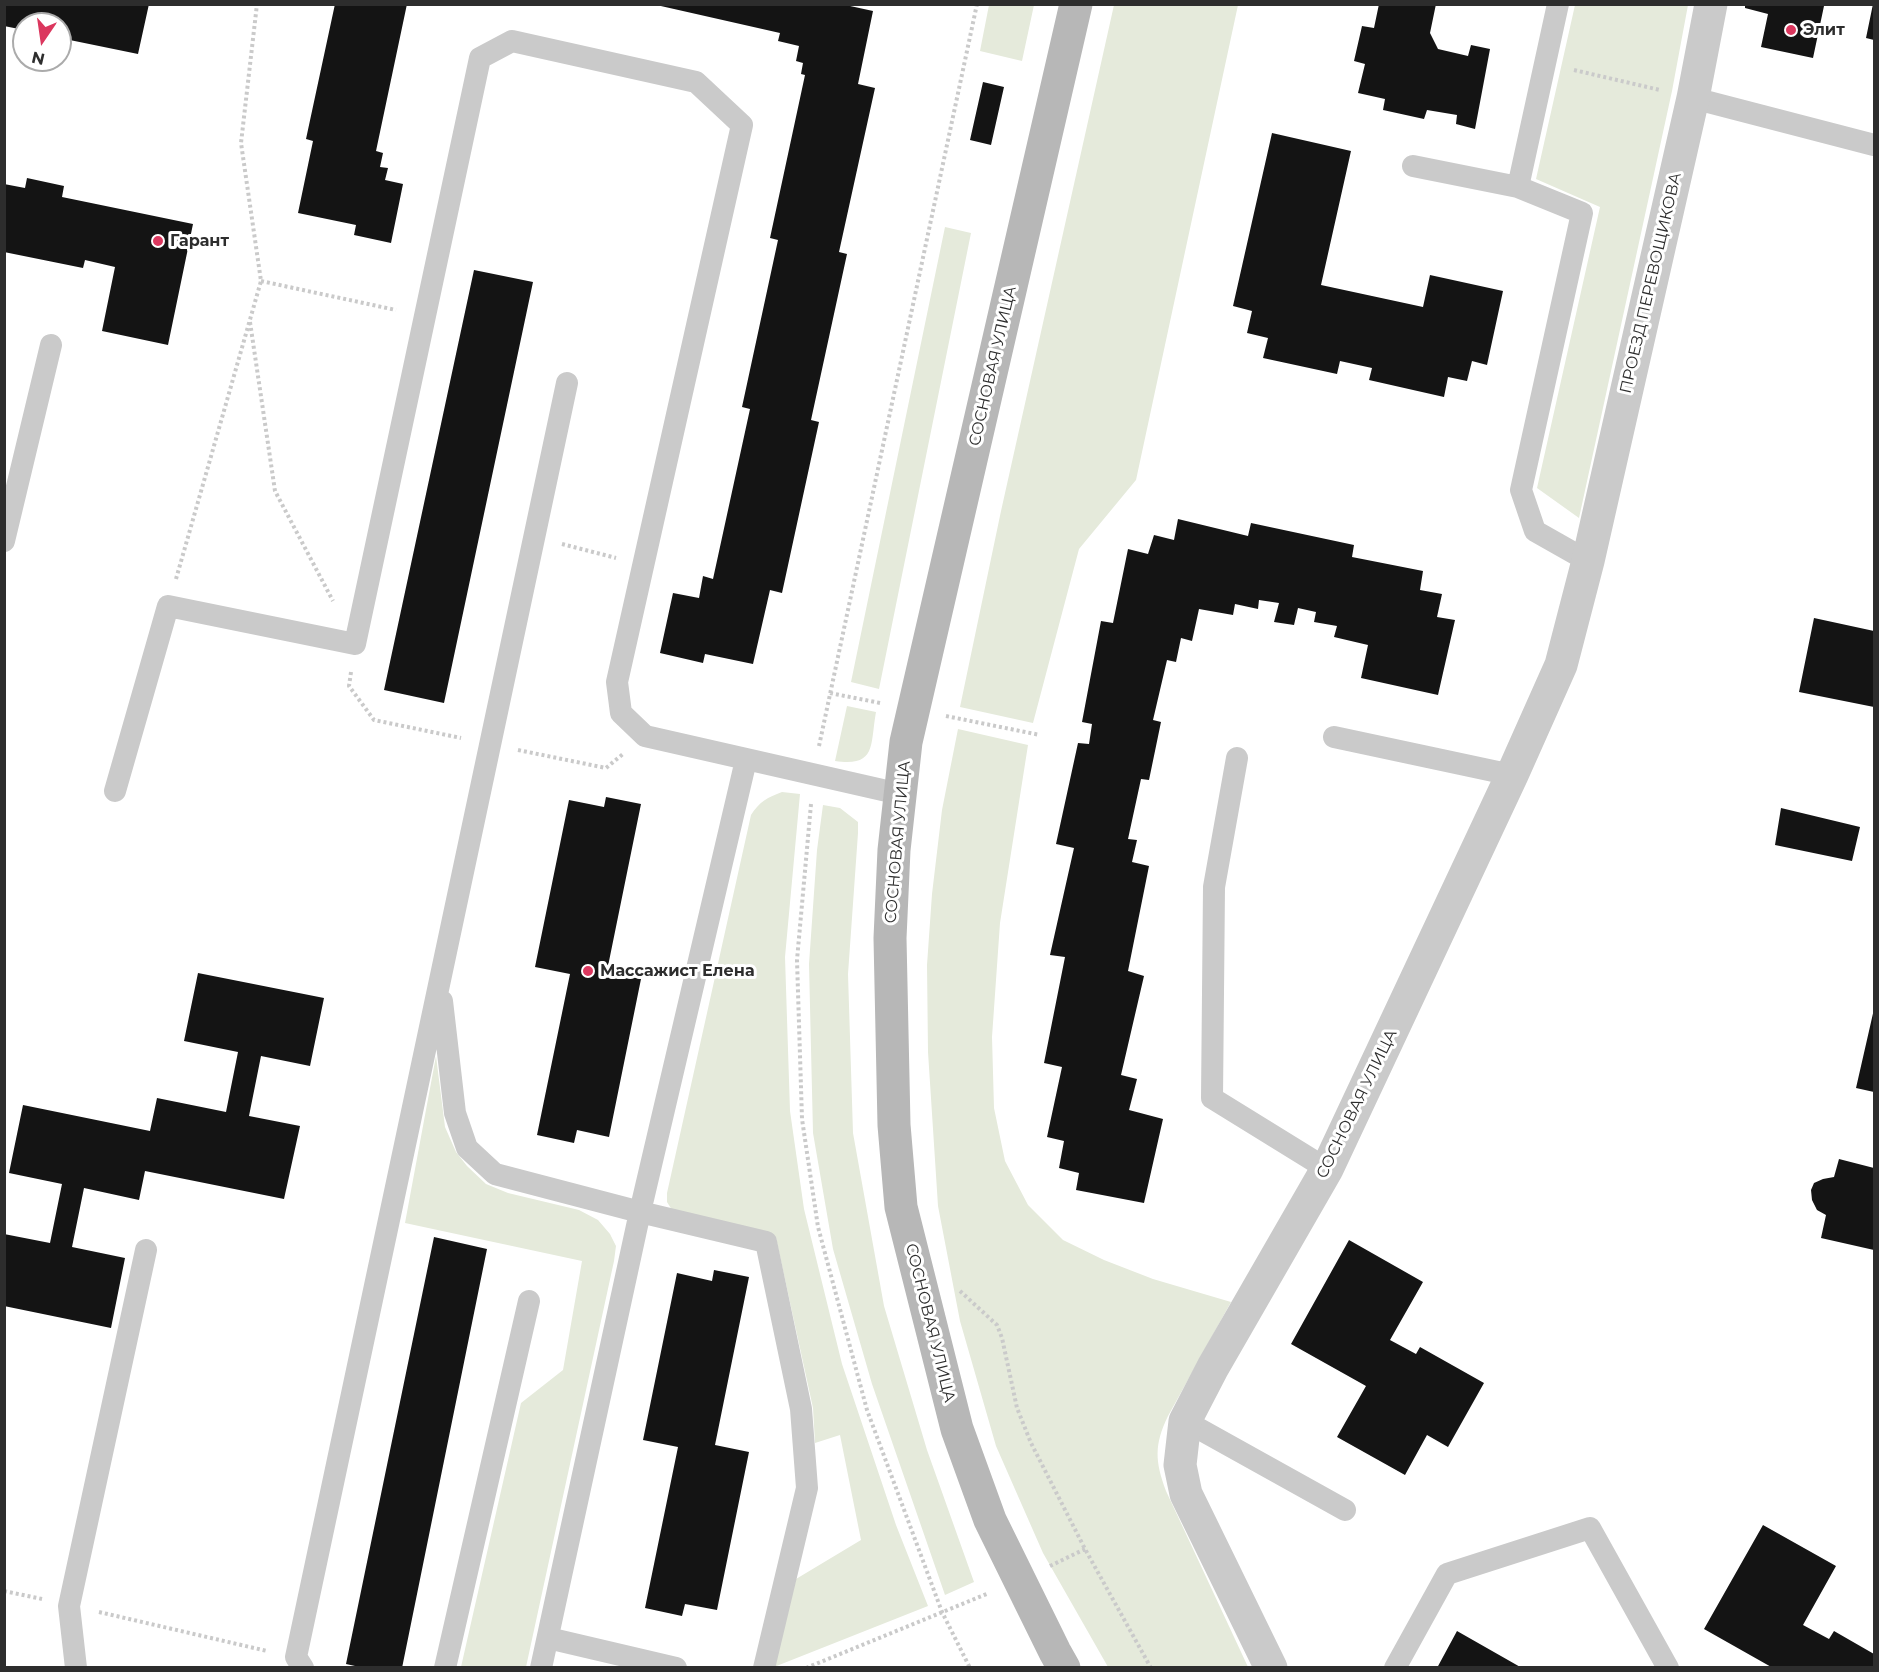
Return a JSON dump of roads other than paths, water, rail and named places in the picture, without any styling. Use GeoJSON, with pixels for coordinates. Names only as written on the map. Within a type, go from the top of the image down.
{"type":"FeatureCollection","features":[{"type":"Feature","properties":{"kind":"street","name":"СОСНОВАЯ УЛИЦА"},"geometry":{"type":"LineString","coordinates":[[1064,1668],[990,1520],[957,1429],[901,1207],[894,1125],[890,938],[894,850],[906,742],[1076,4]]}},
{"type":"Feature","properties":{"kind":"street","name":"ПРОЕЗД ПЕРЕВОЩИКОВА"},"geometry":{"type":"LineString","coordinates":[[1588,561],[1693,98],[1711,4]]}},
{"type":"Feature","properties":{"kind":"street","name":"СОСНОВАЯ УЛИЦА"},"geometry":{"type":"LineString","coordinates":[[1271,1668],[1186,1494],[1180,1465],[1185,1421],[1213,1367],[1327,1168],[1512,775],[1561,664],[1588,561]]}},
{"type":"Feature","properties":{"kind":"lane"},"geometry":{"type":"LineString","coordinates":[[1518,187],[1558,4]]}},
{"type":"Feature","properties":{"kind":"lane"},"geometry":{"type":"LineString","coordinates":[[115,791],[168,606],[355,644],[480,58],[512,41],[696,82],[742,125],[617,682],[621,713],[645,736],[900,794]]}},
{"type":"Feature","properties":{"kind":"lane"},"geometry":{"type":"LineString","coordinates":[[1693,98],[1875,145]]}},
{"type":"Feature","properties":{"kind":"lane"},"geometry":{"type":"LineString","coordinates":[[1413,166],[1518,187],[1582,213],[1521,490],[1534,531],[1588,561]]}},
{"type":"Feature","properties":{"kind":"lane"},"geometry":{"type":"LineString","coordinates":[[4,541],[51,345]]}},
{"type":"Feature","properties":{"kind":"lane"},"geometry":{"type":"LineString","coordinates":[[299,1663],[567,383]]}},
{"type":"Feature","properties":{"kind":"lane"},"geometry":{"type":"LineString","coordinates":[[1334,737],[1512,775]]}},
{"type":"Feature","properties":{"kind":"lane"},"geometry":{"type":"LineString","coordinates":[[1237,758],[1214,887],[1212,1098],[1327,1168]]}},
{"type":"Feature","properties":{"kind":"lane"},"geometry":{"type":"LineString","coordinates":[[542,1668],[640,1212],[746,760]]}},
{"type":"Feature","properties":{"kind":"lane"},"geometry":{"type":"LineString","coordinates":[[440,985],[455,1113],[467,1148],[495,1174],[766,1242],[801,1409],[807,1488],[764,1668]]}},
{"type":"Feature","properties":{"kind":"lane"},"geometry":{"type":"LineString","coordinates":[[76,1668],[69,1606],[146,1250]]}},
{"type":"Feature","properties":{"kind":"lane"},"geometry":{"type":"LineString","coordinates":[[446,1668],[529,1301]]}},
{"type":"Feature","properties":{"kind":"lane"},"geometry":{"type":"LineString","coordinates":[[1185,1421],[1345,1510]]}},
{"type":"Feature","properties":{"kind":"lane"},"geometry":{"type":"LineString","coordinates":[[1395,1668],[1447,1574],[1590,1528],[1668,1668]]}},
{"type":"Feature","properties":{"kind":"lane"},"geometry":{"type":"LineString","coordinates":[[548,1638],[676,1668]]}},
{"type":"Feature","properties":{"kind":"place","name":"Элит"},"geometry":{"type":"Point","coordinates":[1791,30]}},
{"type":"Feature","properties":{"kind":"place","name":"Гарант"},"geometry":{"type":"Point","coordinates":[158,241]}},
{"type":"Feature","properties":{"kind":"place","name":"Массажист Елена"},"geometry":{"type":"Point","coordinates":[588,971]}}]}
